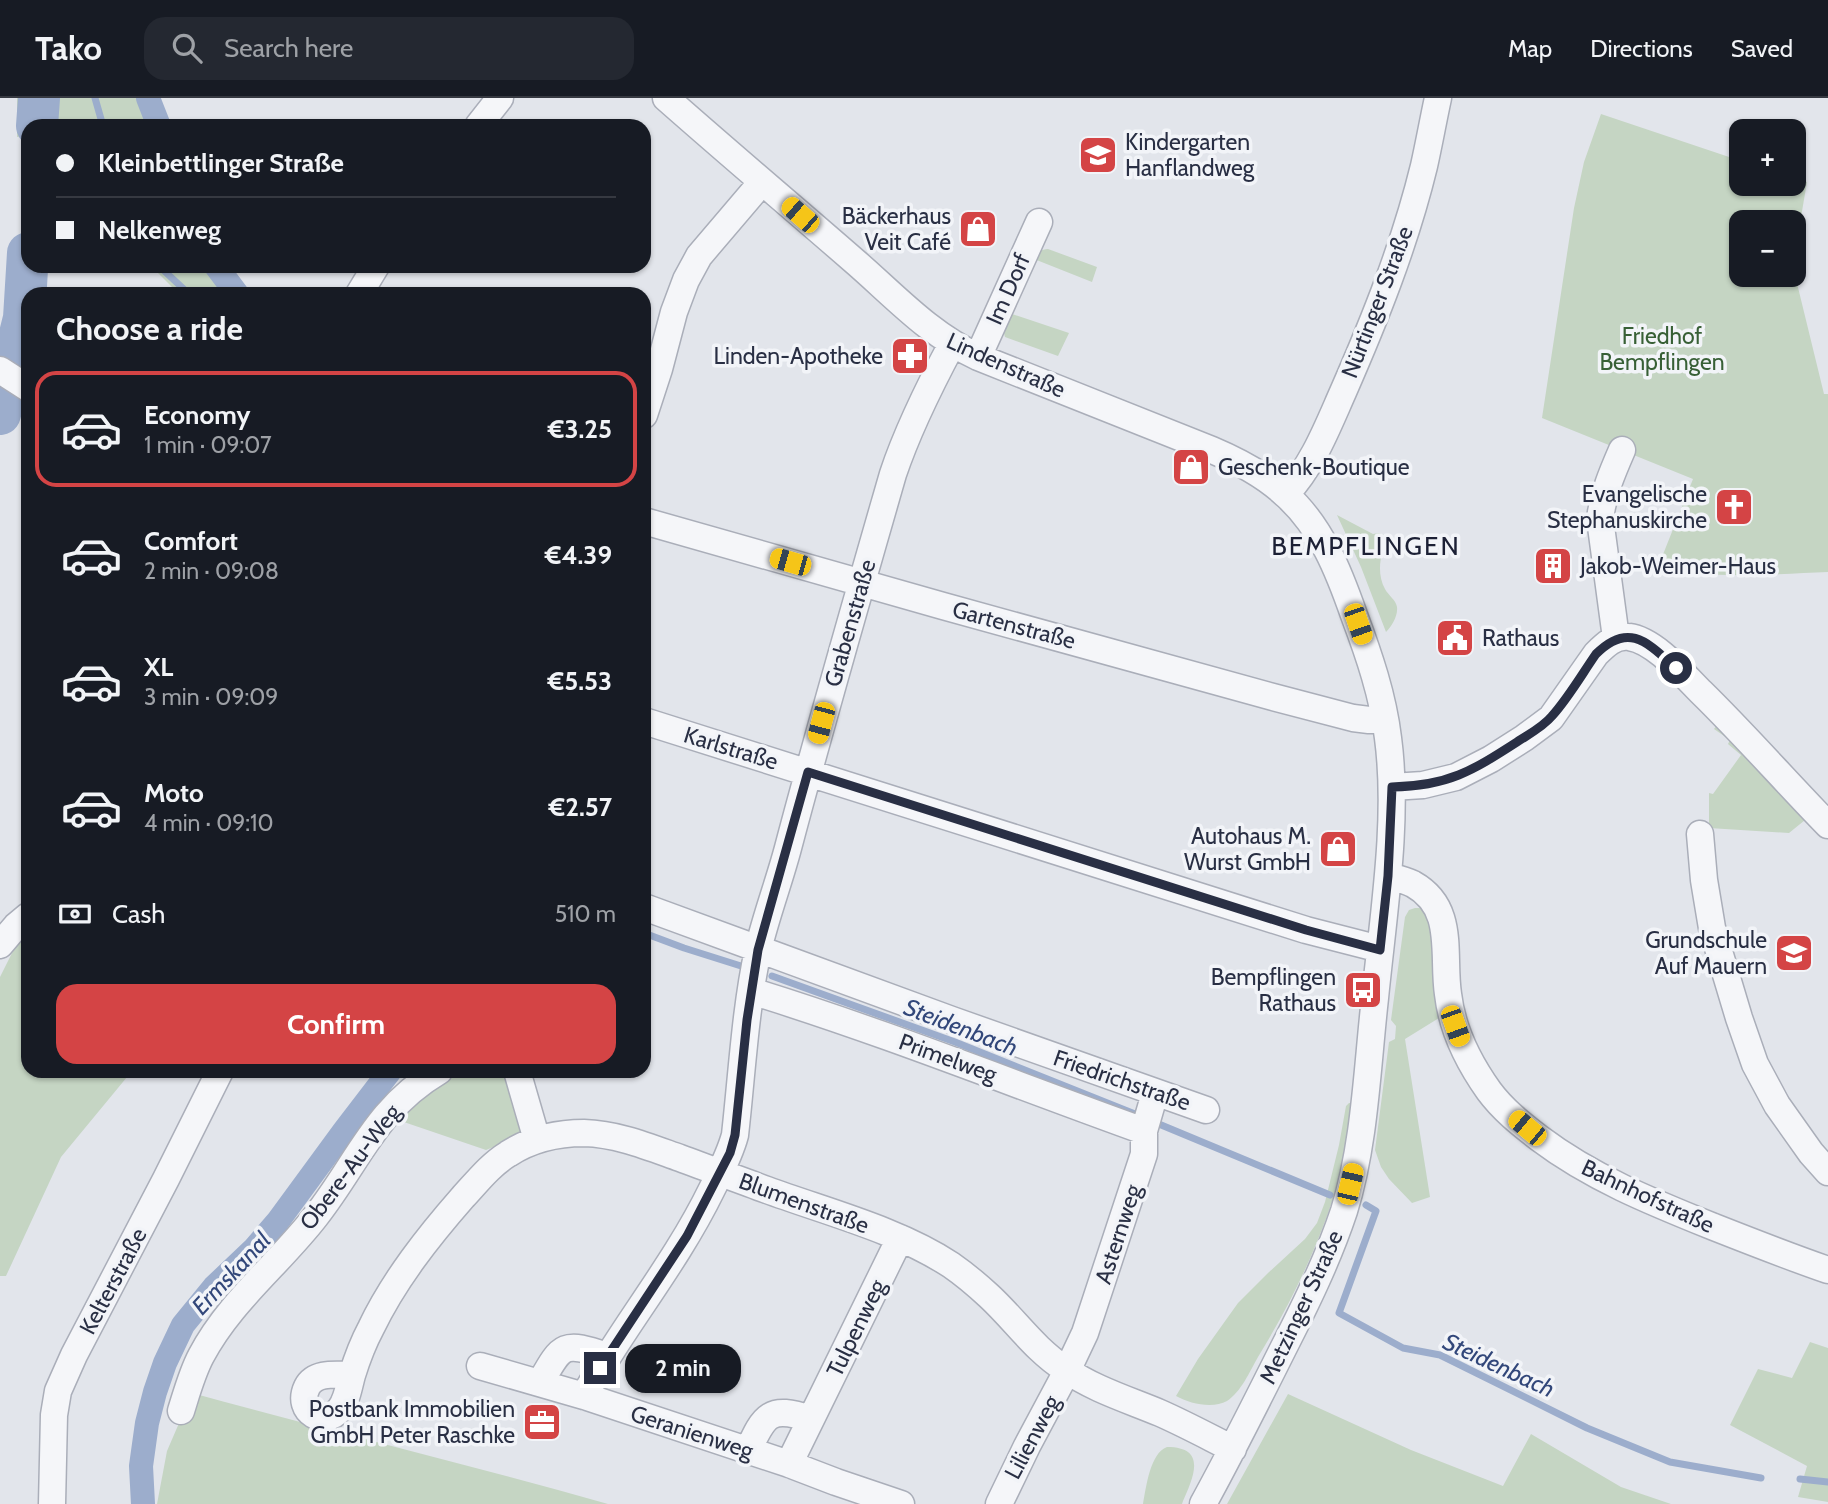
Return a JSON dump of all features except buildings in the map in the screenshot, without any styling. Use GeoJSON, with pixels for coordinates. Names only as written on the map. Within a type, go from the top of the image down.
{"type":"FeatureCollection","features":[{"type":"Feature","properties":{"kind":"street"},"geometry":{"type":"LineString","coordinates":[[483,119],[499,98]]}},
{"type":"Feature","properties":{"kind":"street","name":"Lindenstraße"},"geometry":{"type":"LineString","coordinates":[[666,98],[903,306],[952,344],[978,357],[1236,460],[1286,494]]}},
{"type":"Feature","properties":{"kind":"street","name":"Nürtinger Straße"},"geometry":{"type":"LineString","coordinates":[[1286,494],[1314,455],[1380,303],[1417,192],[1438,98]]}},
{"type":"Feature","properties":{"kind":"street"},"geometry":{"type":"LineString","coordinates":[[651,394],[686,280],[699,256],[762,182]]}},
{"type":"Feature","properties":{"kind":"street","name":"Im Dorf"},"geometry":{"type":"LineString","coordinates":[[978,357],[1039,222]]}},
{"type":"Feature","properties":{"kind":"street","name":"Grabenstraße"},"geometry":{"type":"LineString","coordinates":[[584,1396],[607,1356],[681,1245],[730,1153],[735,1135],[758,950],[904,441],[952,344]]}},
{"type":"Feature","properties":{"kind":"street"},"geometry":{"type":"LineString","coordinates":[[0,370],[21,383]]}},
{"type":"Feature","properties":{"kind":"street"},"geometry":{"type":"LineString","coordinates":[[1616,638],[1600,519],[1606,486],[1622,450]]}},
{"type":"Feature","properties":{"kind":"street","name":"Metzinger Straße"},"geometry":{"type":"LineString","coordinates":[[1203,1504],[1318,1276],[1334,1241],[1345,1207],[1361,1127],[1388,876],[1391,759],[1385,719],[1370,661],[1341,580],[1315,529],[1286,494]]}},
{"type":"Feature","properties":{"kind":"street","name":"Gartenstraße"},"geometry":{"type":"LineString","coordinates":[[651,523],[1273,697],[1353,718],[1385,719]]}},
{"type":"Feature","properties":{"kind":"street"},"geometry":{"type":"LineString","coordinates":[[1392,787],[1423,785],[1456,777],[1492,759],[1551,718],[1596,654],[1616,638],[1627,636],[1656,650],[1723,713],[1828,825]]}},
{"type":"Feature","properties":{"kind":"street","name":"Karlstraße"},"geometry":{"type":"LineString","coordinates":[[651,723],[1295,927],[1380,950]]}},
{"type":"Feature","properties":{"kind":"street"},"geometry":{"type":"LineString","coordinates":[[1700,834],[1712,928],[1755,1064],[1777,1105],[1828,1172]]}},
{"type":"Feature","properties":{"kind":"street","name":"Bahnhofstraße"},"geometry":{"type":"LineString","coordinates":[[1388,876],[1411,883],[1424,892],[1440,913],[1446,946],[1447,993],[1455,1026],[1472,1064],[1502,1107],[1557,1152],[1630,1193],[1828,1270]]}},
{"type":"Feature","properties":{"kind":"street","name":"Friedrichstraße"},"geometry":{"type":"LineString","coordinates":[[651,910],[1206,1110]]}},
{"type":"Feature","properties":{"kind":"street"},"geometry":{"type":"LineString","coordinates":[[0,945],[21,922]]}},
{"type":"Feature","properties":{"kind":"street","name":"Primelweg"},"geometry":{"type":"LineString","coordinates":[[751,991],[915,1046],[1143,1131]]}},
{"type":"Feature","properties":{"kind":"street","name":"Kelterstraße"},"geometry":{"type":"LineString","coordinates":[[52,1504],[54,1415],[58,1391],[216,1078]]}},
{"type":"Feature","properties":{"kind":"street","name":"Obere-Au-Weg"},"geometry":{"type":"LineString","coordinates":[[181,1411],[200,1357],[224,1320],[252,1285],[318,1214],[391,1109],[427,1078]]}},
{"type":"Feature","properties":{"kind":"street"},"geometry":{"type":"LineString","coordinates":[[519,1078],[537,1140]]}},
{"type":"Feature","properties":{"kind":"street","name":"Asternweg"},"geometry":{"type":"LineString","coordinates":[[1067,1371],[1095,1306],[1136,1180],[1144,1154],[1143,1131],[1155,1093]]}},
{"type":"Feature","properties":{"kind":"street","name":"Blumenstraße"},"geometry":{"type":"LineString","coordinates":[[352,1375],[370,1329],[388,1297],[429,1239],[492,1166],[505,1155],[537,1140],[559,1134],[606,1135],[900,1238],[930,1252],[990,1296],[1036,1346],[1067,1371],[1233,1449]]}},
{"type":"Feature","properties":{"kind":"street","name":"Tulpenweg"},"geometry":{"type":"LineString","coordinates":[[789,1464],[900,1238]]}},
{"type":"Feature","properties":{"kind":"street"},"geometry":{"type":"LineString","coordinates":[[540,1384],[560,1351],[571,1346],[607,1356]]}},
{"type":"Feature","properties":{"kind":"street","name":"Geranienweg"},"geometry":{"type":"LineString","coordinates":[[480,1366],[584,1396],[901,1504]]}},
{"type":"Feature","properties":{"kind":"street","name":"Lilienweg"},"geometry":{"type":"LineString","coordinates":[[999,1504],[1067,1371]]}},
{"type":"Feature","properties":{"kind":"street"},"geometry":{"type":"LineString","coordinates":[[748,1451],[758,1428],[768,1416],[785,1413],[810,1419]]}},
{"type":"Feature","properties":{"kind":"green space"},"geometry":{"type":"Polygon","coordinates":[[[17,98],[138,98],[146,119],[21,119],[21,136],[17,137],[17,98]]]}},
{"type":"Feature","properties":{"kind":"green space","name":"Friedhof Bempflingen"},"geometry":{"type":"Polygon","coordinates":[[[1601,114],[1729,157],[1729,196],[1805,196],[1802,210],[1729,210],[1729,287],[1798,287],[1824,394],[1828,394],[1828,572],[1721,575],[1658,567],[1693,479],[1542,418],[1574,208],[1584,162],[1601,114]]]}},
{"type":"Feature","properties":{"kind":"green space"},"geometry":{"type":"Polygon","coordinates":[[[1048,249],[1097,267],[1092,282],[1034,259],[1039,252],[1048,249]]]}},
{"type":"Feature","properties":{"kind":"green space"},"geometry":{"type":"Polygon","coordinates":[[[158,273],[214,273],[224,287],[172,287],[158,273]]]}},
{"type":"Feature","properties":{"kind":"green space"},"geometry":{"type":"Polygon","coordinates":[[[1009,313],[1069,333],[1058,356],[1005,337],[1003,329],[1009,313]]]}},
{"type":"Feature","properties":{"kind":"green space"},"geometry":{"type":"Polygon","coordinates":[[[1337,515],[1373,534],[1390,537],[1382,555],[1380,569],[1382,583],[1397,610],[1394,621],[1386,632],[1361,567],[1337,515]]]}},
{"type":"Feature","properties":{"kind":"green space"},"geometry":{"type":"Polygon","coordinates":[[[1720,721],[1810,816],[1789,833],[1709,828],[1709,793],[1713,794],[1741,755],[1728,744],[1730,740],[1714,729],[1720,721]]]}},
{"type":"Feature","properties":{"kind":"green space"},"geometry":{"type":"Polygon","coordinates":[[[1420,908],[1429,917],[1439,1018],[1405,1039],[1430,1197],[1412,1203],[1389,1179],[1375,1150],[1389,1042],[1395,1039],[1396,1026],[1391,1020],[1405,917],[1409,910],[1420,908]]]}},
{"type":"Feature","properties":{"kind":"green space"},"geometry":{"type":"Polygon","coordinates":[[[21,935],[21,1078],[126,1078],[61,1157],[6,1276],[0,1276],[0,977],[21,935]]]}},
{"type":"Feature","properties":{"kind":"green space"},"geometry":{"type":"Polygon","coordinates":[[[446,1078],[510,1078],[528,1133],[486,1150],[395,1119],[420,1092],[446,1078]]]}},
{"type":"Feature","properties":{"kind":"green space"},"geometry":{"type":"Polygon","coordinates":[[[1349,1103],[1345,1156],[1330,1209],[1285,1309],[1245,1381],[1227,1401],[1215,1405],[1188,1401],[1176,1396],[1198,1359],[1238,1303],[1305,1239],[1317,1223],[1325,1202],[1346,1106],[1349,1103]]]}},
{"type":"Feature","properties":{"kind":"green space"},"geometry":{"type":"Polygon","coordinates":[[[1810,1342],[1828,1348],[1828,1502],[1798,1497],[1807,1466],[1730,1425],[1758,1369],[1792,1378],[1810,1342]]]}},
{"type":"Feature","properties":{"kind":"green space"},"geometry":{"type":"Polygon","coordinates":[[[192,1393],[608,1504],[157,1504],[167,1451],[192,1393]]]}},
{"type":"Feature","properties":{"kind":"green space"},"geometry":{"type":"Polygon","coordinates":[[[1288,1394],[1411,1450],[1503,1486],[1531,1434],[1621,1487],[1671,1504],[1227,1504],[1288,1394]]]}},
{"type":"Feature","properties":{"kind":"green space"},"geometry":{"type":"Polygon","coordinates":[[[1167,1447],[1180,1448],[1193,1458],[1193,1474],[1182,1504],[1143,1504],[1153,1463],[1156,1456],[1167,1447]]]}},
{"type":"Feature","properties":{"kind":"waterway"},"geometry":{"type":"LineString","coordinates":[[38,119],[39,98]]}},
{"type":"Feature","properties":{"kind":"waterway"},"geometry":{"type":"LineString","coordinates":[[95,98],[101,119]]}},
{"type":"Feature","properties":{"kind":"waterway","name":"Ermskanal"},"geometry":{"type":"LineString","coordinates":[[148,98],[156,119]]}},
{"type":"Feature","properties":{"kind":"waterway"},"geometry":{"type":"LineString","coordinates":[[26,287],[27,273]]}},
{"type":"Feature","properties":{"kind":"waterway"},"geometry":{"type":"LineString","coordinates":[[166,273],[182,287]]}},
{"type":"Feature","properties":{"kind":"waterway","name":"Ermskanal"},"geometry":{"type":"LineString","coordinates":[[221,273],[232,287]]}},
{"type":"Feature","properties":{"kind":"waterway"},"geometry":{"type":"LineString","coordinates":[[0,414],[21,330]]}},
{"type":"Feature","properties":{"kind":"waterway","name":"Steidenbach"},"geometry":{"type":"LineString","coordinates":[[651,936],[741,966]]}},
{"type":"Feature","properties":{"kind":"waterway","name":"Steidenbach"},"geometry":{"type":"LineString","coordinates":[[772,976],[955,1042],[1135,1114]]}},
{"type":"Feature","properties":{"kind":"waterway","name":"Ermskanal"},"geometry":{"type":"LineString","coordinates":[[143,1504],[141,1466],[147,1423],[165,1363],[183,1325],[214,1287],[254,1249],[278,1221],[385,1078]]}},
{"type":"Feature","properties":{"kind":"waterway","name":"Steidenbach"},"geometry":{"type":"LineString","coordinates":[[1154,1122],[1330,1195]]}},
{"type":"Feature","properties":{"kind":"waterway","name":"Steidenbach"},"geometry":{"type":"LineString","coordinates":[[1366,1205],[1376,1211],[1339,1313],[1403,1348],[1440,1355],[1587,1428],[1670,1462],[1761,1478]]}},
{"type":"Feature","properties":{"kind":"waterway","name":"Steidenbach"},"geometry":{"type":"LineString","coordinates":[[1800,1479],[1828,1482]]}},
{"type":"Feature","properties":{"kind":"place","name":"Kindergarten Hanflandweg"},"geometry":{"type":"Point","coordinates":[1098,155]}},
{"type":"Feature","properties":{"kind":"place","name":"Bäckerhaus Veit Café"},"geometry":{"type":"Point","coordinates":[978,229]}},
{"type":"Feature","properties":{"kind":"place","name":"Linden-Apotheke"},"geometry":{"type":"Point","coordinates":[910,356]}},
{"type":"Feature","properties":{"kind":"place","name":"Geschenk-Boutique"},"geometry":{"type":"Point","coordinates":[1191,467]}},
{"type":"Feature","properties":{"kind":"place","name":"Evangelische Stephanuskirche"},"geometry":{"type":"Point","coordinates":[1734,507]}},
{"type":"Feature","properties":{"kind":"place","name":"Jakob-Weimer-Haus"},"geometry":{"type":"Point","coordinates":[1553,566]}},
{"type":"Feature","properties":{"kind":"place","name":"Rathaus"},"geometry":{"type":"Point","coordinates":[1455,638]}},
{"type":"Feature","properties":{"kind":"place","name":"Autohaus M. Wurst GmbH"},"geometry":{"type":"Point","coordinates":[1338,849]}},
{"type":"Feature","properties":{"kind":"place","name":"Grundschule Auf Mauern"},"geometry":{"type":"Point","coordinates":[1794,953]}},
{"type":"Feature","properties":{"kind":"place","name":"Bempflingen Rathaus"},"geometry":{"type":"Point","coordinates":[1363,990]}},
{"type":"Feature","properties":{"kind":"place","name":"Postbank Immobilien GmbH Peter Raschke"},"geometry":{"type":"Point","coordinates":[542,1422]}},
{"type":"Feature","properties":{"kind":"district","name":"BEMPFLINGEN"},"geometry":{"type":"Point","coordinates":[1366,546]}},
{"type":"Feature","properties":{"kind":"route"},"geometry":{"type":"LineString","coordinates":[[600,1368],[687,1236],[730,1153],[735,1135],[747,1020],[758,950],[808,772],[1306,930],[1380,950],[1388,876],[1392,787],[1438,783],[1492,759],[1551,718],[1596,654],[1616,638],[1627,636],[1640,640],[1676,668]]}}]}
